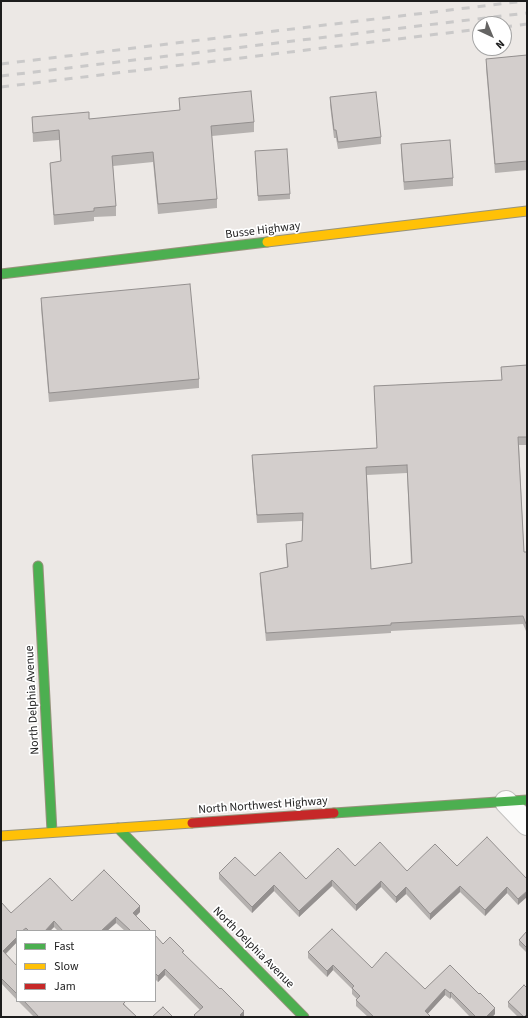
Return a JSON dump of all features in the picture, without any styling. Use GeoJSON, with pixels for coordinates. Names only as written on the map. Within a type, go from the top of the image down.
{"type":"FeatureCollection","features":[{"type":"Feature","properties":{"kind":"main road","name":"Busse Highway"},"geometry":{"type":"LineString","coordinates":[[1,274],[527,211]]}},
{"type":"Feature","properties":{"kind":"main road","name":"North Delphia Avenue"},"geometry":{"type":"LineString","coordinates":[[38,566],[52,832]]}},
{"type":"Feature","properties":{"kind":"main road","name":"North Northwest Highway"},"geometry":{"type":"LineString","coordinates":[[1,836],[516,801]]}},
{"type":"Feature","properties":{"kind":"main road","name":"North Delphia Avenue"},"geometry":{"type":"LineString","coordinates":[[118,828],[304,1017]]}},
{"type":"Feature","properties":{"kind":"street"},"geometry":{"type":"LineString","coordinates":[[516,801],[527,824]]}},
{"type":"Feature","properties":{"kind":"building"},"geometry":{"type":"Polygon","coordinates":[[[527,55],[527,161],[495,164],[486,59],[527,55]]]}},
{"type":"Feature","properties":{"kind":"building"},"geometry":{"type":"Polygon","coordinates":[[[251,91],[254,122],[211,126],[217,199],[158,204],[153,152],[112,156],[116,206],[94,208],[94,211],[54,215],[50,163],[61,161],[59,130],[33,133],[32,117],[89,112],[89,119],[180,110],[179,98],[251,91]]]}},
{"type":"Feature","properties":{"kind":"building"},"geometry":{"type":"Polygon","coordinates":[[[376,92],[381,137],[338,142],[336,130],[334,130],[330,97],[376,92]]]}},
{"type":"Feature","properties":{"kind":"building"},"geometry":{"type":"Polygon","coordinates":[[[450,140],[453,178],[404,182],[401,144],[450,140]]]}},
{"type":"Feature","properties":{"kind":"building"},"geometry":{"type":"Polygon","coordinates":[[[287,149],[290,194],[258,196],[255,151],[287,149]]]}},
{"type":"Feature","properties":{"kind":"building"},"geometry":{"type":"Polygon","coordinates":[[[190,284],[199,379],[49,393],[41,298],[190,284]]]}},
{"type":"Feature","properties":{"kind":"building"},"geometry":{"type":"Polygon","coordinates":[[[527,365],[527,437],[518,437],[524,552],[527,552],[527,623],[526,624],[523,616],[391,623],[391,625],[266,633],[260,573],[288,567],[286,544],[302,541],[303,513],[257,515],[252,455],[377,448],[374,386],[502,380],[501,367],[527,365]],[[407,465],[366,467],[371,569],[412,563],[407,465]]]}},
{"type":"Feature","properties":{"kind":"building"},"geometry":{"type":"Polygon","coordinates":[[[487,837],[527,879],[527,891],[518,899],[507,887],[485,910],[460,886],[430,914],[406,887],[396,897],[381,881],[356,905],[332,880],[299,911],[274,885],[252,907],[219,873],[235,857],[255,876],[280,852],[306,879],[338,848],[355,866],[380,842],[407,871],[435,844],[457,866],[487,837]]]}},
{"type":"Feature","properties":{"kind":"building"},"geometry":{"type":"Polygon","coordinates":[[[104,870],[140,906],[133,913],[150,930],[130,930],[116,917],[102,930],[62,930],[54,921],[46,930],[28,930],[26,928],[23,930],[16,930],[16,938],[3,951],[16,965],[16,993],[1,978],[1,902],[11,913],[50,878],[72,901],[104,870]]]}},
{"type":"Feature","properties":{"kind":"building"},"geometry":{"type":"Polygon","coordinates":[[[332,929],[372,968],[386,952],[425,989],[450,965],[495,1008],[486,1017],[476,1017],[451,992],[450,993],[445,989],[425,1011],[431,1017],[374,1017],[356,1000],[360,996],[352,988],[354,986],[333,965],[327,971],[308,952],[332,929]]]}},
{"type":"Feature","properties":{"kind":"building"},"geometry":{"type":"Polygon","coordinates":[[[527,931],[527,948],[519,940],[527,931]]]}},
{"type":"Feature","properties":{"kind":"building"},"geometry":{"type":"Polygon","coordinates":[[[156,936],[163,944],[170,937],[184,951],[182,952],[244,1011],[240,1015],[242,1017],[196,1017],[194,1015],[203,1007],[165,969],[158,976],[156,974],[156,936]]]}},
{"type":"Feature","properties":{"kind":"building"},"geometry":{"type":"Polygon","coordinates":[[[524,985],[527,988],[527,1014],[524,1017],[508,1002],[524,985]]]}},
{"type":"Feature","properties":{"kind":"building"},"geometry":{"type":"Polygon","coordinates":[[[25,1002],[125,1002],[123,1004],[137,1017],[39,1017],[25,1002]]]}},
{"type":"Feature","properties":{"kind":"building"},"geometry":{"type":"Polygon","coordinates":[[[163,1007],[173,1017],[152,1017],[163,1007]]]}},
{"type":"Feature","properties":{"kind":"railway"},"geometry":{"type":"LineString","coordinates":[[1,64],[525,1]]}},
{"type":"Feature","properties":{"kind":"railway"},"geometry":{"type":"LineString","coordinates":[[1,76],[527,13]]}},
{"type":"Feature","properties":{"kind":"railway"},"geometry":{"type":"LineString","coordinates":[[512,26],[527,24]]}},
{"type":"Feature","properties":{"kind":"railway"},"geometry":{"type":"LineString","coordinates":[[1,87],[472,30]]}},
{"type":"Feature","properties":{"kind":"traffic: fast"},"geometry":{"type":"LineString","coordinates":[[1,274],[267,242]]}},
{"type":"Feature","properties":{"kind":"traffic: fast"},"geometry":{"type":"LineString","coordinates":[[38,566],[52,832]]}},
{"type":"Feature","properties":{"kind":"traffic: fast"},"geometry":{"type":"LineString","coordinates":[[334,813],[527,800]]}},
{"type":"Feature","properties":{"kind":"traffic: fast"},"geometry":{"type":"LineString","coordinates":[[118,828],[304,1017]]}},
{"type":"Feature","properties":{"kind":"traffic: slow"},"geometry":{"type":"LineString","coordinates":[[267,242],[527,211]]}},
{"type":"Feature","properties":{"kind":"traffic: slow"},"geometry":{"type":"LineString","coordinates":[[1,836],[192,823]]}},
{"type":"Feature","properties":{"kind":"traffic: jam"},"geometry":{"type":"LineString","coordinates":[[192,823],[334,813]]}}]}
